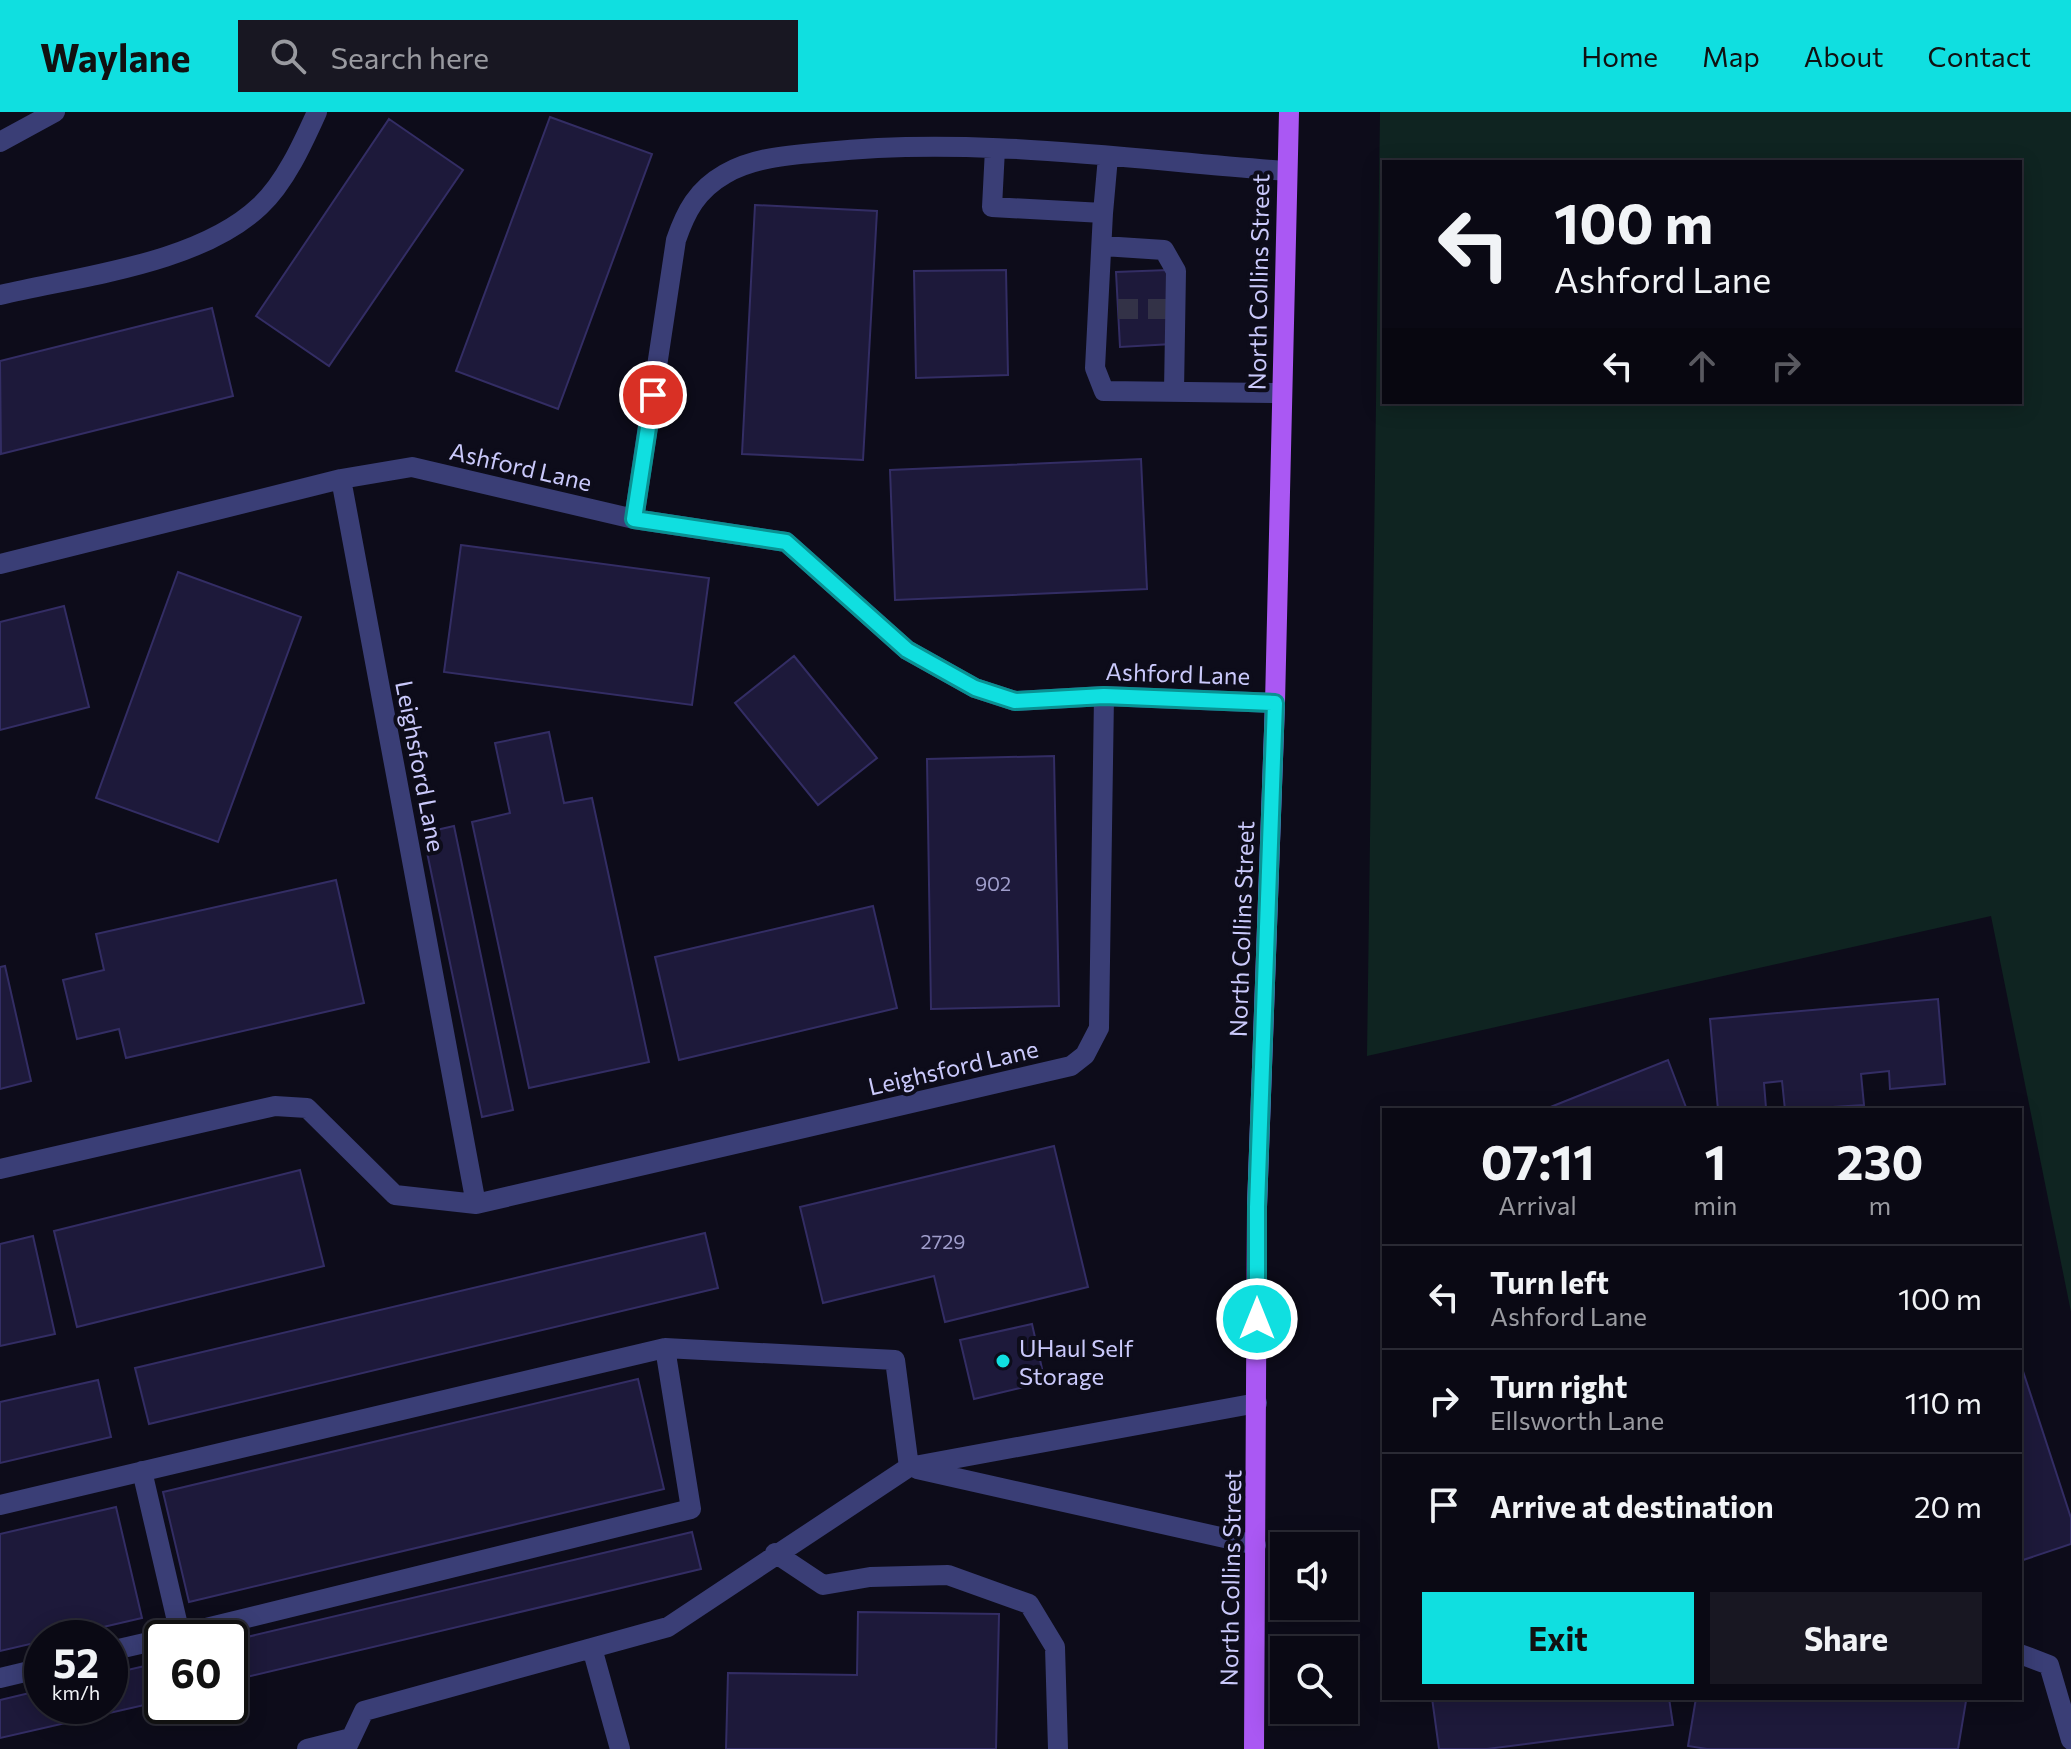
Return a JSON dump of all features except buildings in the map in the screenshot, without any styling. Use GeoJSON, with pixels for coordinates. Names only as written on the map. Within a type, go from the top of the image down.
{"type":"FeatureCollection","features":[{"type":"Feature","properties":{"kind":"main road","name":"North Collins Street"},"geometry":{"type":"LineString","coordinates":[[1254,1749],[1257,1207],[1275,703],[1289,112]]}},
{"type":"Feature","properties":{"kind":"lane"},"geometry":{"type":"LineString","coordinates":[[0,142],[55,112]]}},
{"type":"Feature","properties":{"kind":"lane"},"geometry":{"type":"LineString","coordinates":[[0,295],[143,261],[219,237],[261,205],[304,142],[317,112]]}},
{"type":"Feature","properties":{"kind":"lane"},"geometry":{"type":"LineString","coordinates":[[634,519],[676,240],[687,208],[705,187],[727,172],[772,157],[885,146],[995,149],[1286,171]]}},
{"type":"Feature","properties":{"kind":"lane"},"geometry":{"type":"LineString","coordinates":[[995,149],[992,207],[1103,213]]}},
{"type":"Feature","properties":{"kind":"lane"},"geometry":{"type":"LineString","coordinates":[[1108,157],[1103,246],[1109,309],[1095,368],[1104,391],[1281,393]]}},
{"type":"Feature","properties":{"kind":"lane"},"geometry":{"type":"LineString","coordinates":[[1103,246],[1164,250],[1176,271],[1174,391]]}},
{"type":"Feature","properties":{"kind":"lane","name":"Ashford Lane"},"geometry":{"type":"LineString","coordinates":[[0,564],[341,479],[412,467],[634,519],[786,542],[907,650],[975,688],[1015,701],[1104,696],[1275,703]]}},
{"type":"Feature","properties":{"kind":"lane","name":"Leighsford Lane"},"geometry":{"type":"LineString","coordinates":[[341,479],[476,1204]]}},
{"type":"Feature","properties":{"kind":"lane","name":"Leighsford Lane"},"geometry":{"type":"LineString","coordinates":[[0,1169],[275,1106],[307,1108],[395,1195],[476,1204],[1071,1066],[1085,1055],[1099,1028],[1104,696]]}},
{"type":"Feature","properties":{"kind":"lane"},"geometry":{"type":"LineString","coordinates":[[0,1505],[665,1348],[895,1360],[909,1467]]}},
{"type":"Feature","properties":{"kind":"lane"},"geometry":{"type":"LineString","coordinates":[[238,1620],[691,1509],[665,1348]]}},
{"type":"Feature","properties":{"kind":"lane"},"geometry":{"type":"LineString","coordinates":[[307,1749],[349,1743],[364,1711],[668,1627],[775,1553],[909,1467],[1257,1403]]}},
{"type":"Feature","properties":{"kind":"lane"},"geometry":{"type":"LineString","coordinates":[[909,1467],[1256,1545]]}},
{"type":"Feature","properties":{"kind":"lane"},"geometry":{"type":"LineString","coordinates":[[142,1471],[166,1620]]}},
{"type":"Feature","properties":{"kind":"lane"},"geometry":{"type":"LineString","coordinates":[[775,1553],[823,1585],[870,1577],[948,1575],[1029,1604],[1055,1647],[1058,1749]]}},
{"type":"Feature","properties":{"kind":"lane"},"geometry":{"type":"LineString","coordinates":[[592,1648],[620,1749]]}},
{"type":"Feature","properties":{"kind":"lane"},"geometry":{"type":"LineString","coordinates":[[2022,1655],[2049,1665],[2071,1740]]}},
{"type":"Feature","properties":{"kind":"lane"},"geometry":{"type":"LineString","coordinates":[[0,1678],[24,1672]]}},
{"type":"Feature","properties":{"kind":"green space"},"geometry":{"type":"Polygon","coordinates":[[[1380,112],[2071,112],[2071,1312],[1991,916],[1367,1056],[1380,112]]]}},
{"type":"Feature","properties":{"kind":"tunnel"},"geometry":{"type":"LineString","coordinates":[[1118,309],[1170,309]]}},
{"type":"Feature","properties":{"kind":"place","name":"UHaul Self Storage"},"geometry":{"type":"Point","coordinates":[1003,1361]}},
{"type":"Feature","properties":{"kind":"route"},"geometry":{"type":"LineString","coordinates":[[653,395],[634,519],[786,542],[907,650],[975,688],[1015,701],[1104,696],[1275,703],[1257,1207],[1257,1319]]}}]}
